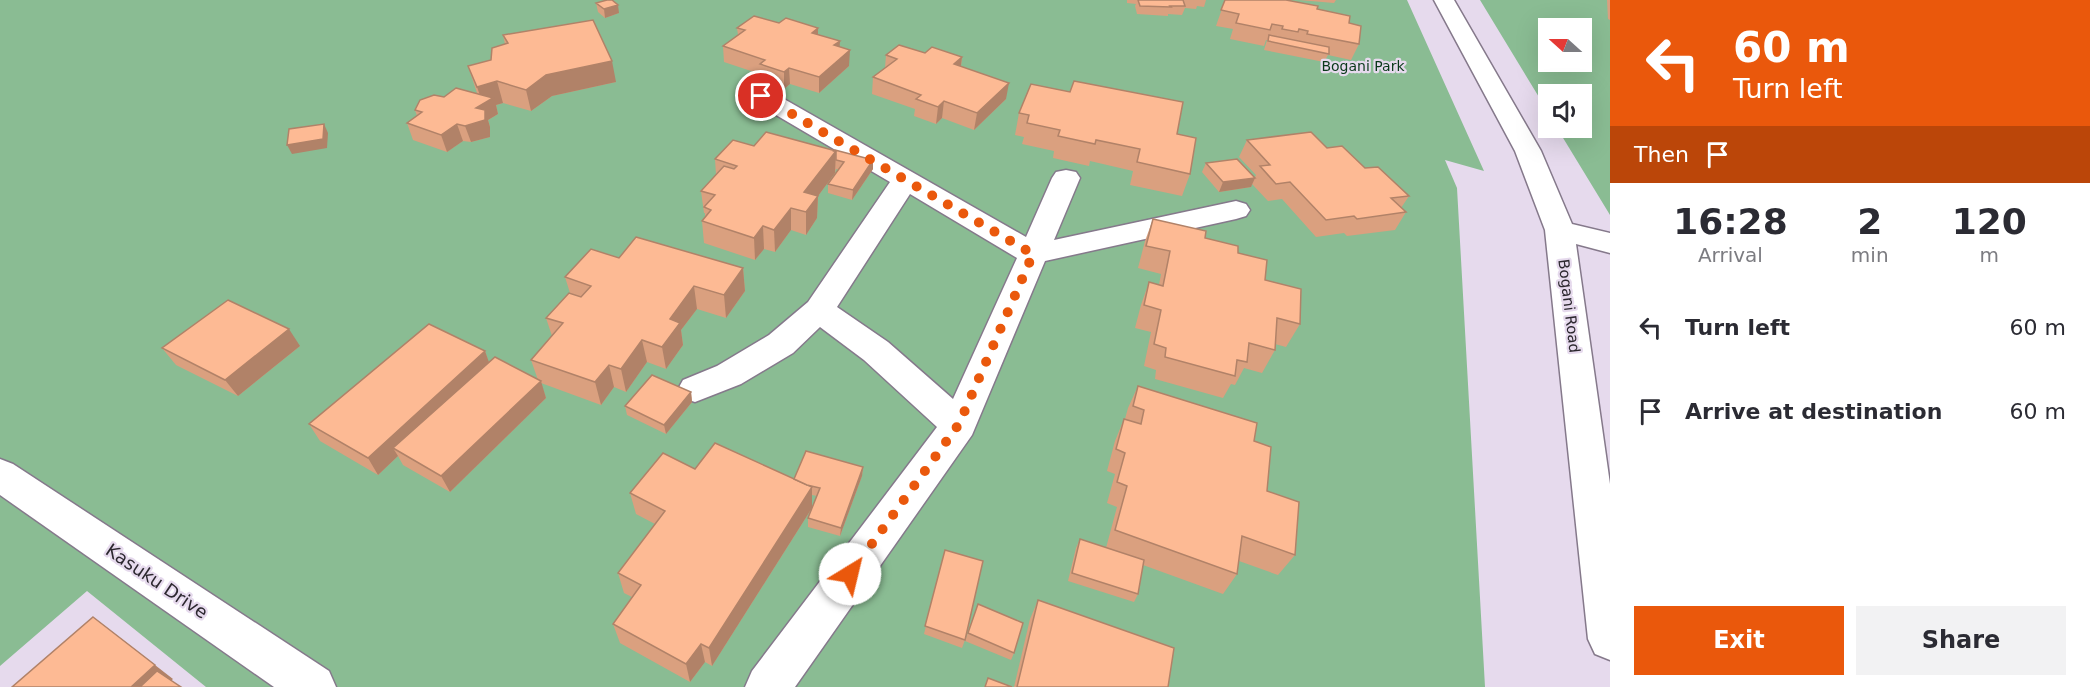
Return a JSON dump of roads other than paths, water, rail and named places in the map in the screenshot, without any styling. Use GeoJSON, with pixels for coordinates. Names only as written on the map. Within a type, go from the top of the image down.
{"type":"FeatureCollection","features":[{"type":"Feature","properties":{"kind":"street","name":"Bogani Road"},"geometry":{"type":"LineString","coordinates":[[1444,0],[1528,151],[1560,230],[1610,639]]}},
{"type":"Feature","properties":{"kind":"street"},"geometry":{"type":"LineString","coordinates":[[761,96],[1033,254],[1236,210]]}},
{"type":"Feature","properties":{"kind":"street"},"geometry":{"type":"LineString","coordinates":[[768,687],[959,424],[1066,178]]}},
{"type":"Feature","properties":{"kind":"street"},"geometry":{"type":"LineString","coordinates":[[695,389],[729,375],[781,345],[819,310],[905,180]]}},
{"type":"Feature","properties":{"kind":"street"},"geometry":{"type":"LineString","coordinates":[[1560,230],[1610,243]]}},
{"type":"Feature","properties":{"kind":"street"},"geometry":{"type":"LineString","coordinates":[[819,310],[876,351],[959,424]]}},
{"type":"Feature","properties":{"kind":"street","name":"Kasuku Drive"},"geometry":{"type":"LineString","coordinates":[[0,475],[313,687]]}},
{"type":"Feature","properties":{"kind":"park label","name":"Bogani Park"},"geometry":{"type":"Point","coordinates":[1363,66]}}]}
